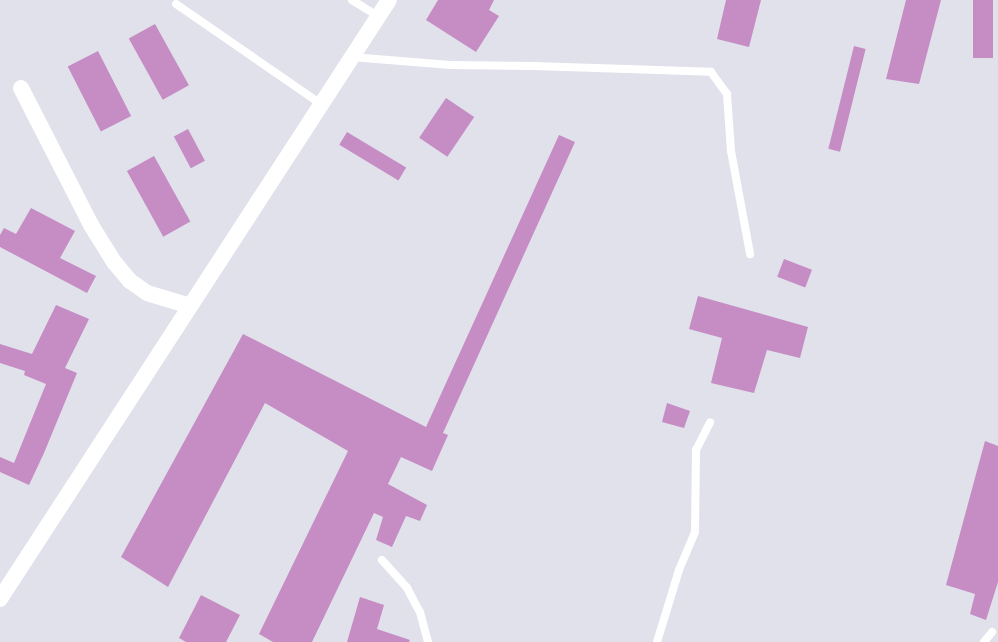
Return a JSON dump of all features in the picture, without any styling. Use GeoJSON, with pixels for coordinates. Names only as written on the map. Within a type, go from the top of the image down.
{"type":"FeatureCollection","features":[{"type":"Feature","properties":{"kind":"street"},"geometry":{"type":"LineString","coordinates":[[0,599],[389,0]]}},
{"type":"Feature","properties":{"kind":"street"},"geometry":{"type":"LineString","coordinates":[[20,88],[91,225],[114,262],[130,281],[147,293],[190,306]]}},
{"type":"Feature","properties":{"kind":"lane"},"geometry":{"type":"LineString","coordinates":[[352,0],[378,16]]}},
{"type":"Feature","properties":{"kind":"lane"},"geometry":{"type":"LineString","coordinates":[[176,4],[321,104]]}},
{"type":"Feature","properties":{"kind":"lane"},"geometry":{"type":"LineString","coordinates":[[351,57],[451,66],[543,66],[711,72],[727,94],[731,151],[750,254]]}},
{"type":"Feature","properties":{"kind":"lane"},"geometry":{"type":"LineString","coordinates":[[657,642],[679,570],[695,532],[696,450],[710,422]]}},
{"type":"Feature","properties":{"kind":"lane"},"geometry":{"type":"LineString","coordinates":[[382,560],[407,588],[420,612],[428,642]]}},
{"type":"Feature","properties":{"kind":"lane"},"geometry":{"type":"LineString","coordinates":[[984,642],[992,632]]}},
{"type":"Feature","properties":{"kind":"building"},"geometry":{"type":"Polygon","coordinates":[[[438,0],[494,0],[489,10],[499,16],[476,52],[426,20],[438,0]]]}},
{"type":"Feature","properties":{"kind":"building"},"geometry":{"type":"Polygon","coordinates":[[[726,0],[761,0],[749,47],[717,39],[726,0]]]}},
{"type":"Feature","properties":{"kind":"building"},"geometry":{"type":"Polygon","coordinates":[[[906,0],[941,0],[919,84],[886,79],[906,0]]]}},
{"type":"Feature","properties":{"kind":"building"},"geometry":{"type":"Polygon","coordinates":[[[973,0],[993,0],[993,58],[973,58],[973,0]]]}},
{"type":"Feature","properties":{"kind":"building"},"geometry":{"type":"Polygon","coordinates":[[[155,24],[189,85],[163,100],[129,39],[155,24]]]}},
{"type":"Feature","properties":{"kind":"building"},"geometry":{"type":"Polygon","coordinates":[[[854,46],[866,49],[840,152],[828,149],[854,46]]]}},
{"type":"Feature","properties":{"kind":"building"},"geometry":{"type":"Polygon","coordinates":[[[98,51],[131,116],[101,131],[68,66],[98,51]]]}},
{"type":"Feature","properties":{"kind":"building"},"geometry":{"type":"Polygon","coordinates":[[[446,98],[474,117],[447,157],[419,138],[446,98]]]}},
{"type":"Feature","properties":{"kind":"building"},"geometry":{"type":"Polygon","coordinates":[[[188,129],[205,161],[191,168],[174,137],[188,129]]]}},
{"type":"Feature","properties":{"kind":"building"},"geometry":{"type":"Polygon","coordinates":[[[347,132],[406,168],[398,180],[339,145],[347,132]]]}},
{"type":"Feature","properties":{"kind":"building"},"geometry":{"type":"Polygon","coordinates":[[[559,135],[575,142],[443,433],[448,435],[432,471],[401,457],[388,484],[427,505],[420,521],[406,516],[392,547],[376,540],[383,517],[374,513],[312,642],[273,642],[259,634],[348,451],[265,403],[168,587],[121,557],[243,334],[426,427],[559,135]]]}},
{"type":"Feature","properties":{"kind":"building"},"geometry":{"type":"Polygon","coordinates":[[[154,156],[190,222],[163,237],[127,171],[154,156]]]}},
{"type":"Feature","properties":{"kind":"building"},"geometry":{"type":"Polygon","coordinates":[[[31,208],[75,231],[60,258],[96,276],[87,293],[0,247],[0,235],[4,228],[16,234],[31,208]]]}},
{"type":"Feature","properties":{"kind":"building"},"geometry":{"type":"Polygon","coordinates":[[[784,259],[812,270],[805,287],[777,277],[784,259]]]}},
{"type":"Feature","properties":{"kind":"building"},"geometry":{"type":"Polygon","coordinates":[[[698,296],[808,327],[800,358],[767,350],[754,393],[711,383],[722,338],[689,329],[698,296]]]}},
{"type":"Feature","properties":{"kind":"building"},"geometry":{"type":"Polygon","coordinates":[[[56,305],[89,319],[65,368],[77,373],[29,485],[0,472],[0,457],[14,463],[46,384],[24,375],[25,371],[0,363],[0,344],[32,354],[56,305]]]}},
{"type":"Feature","properties":{"kind":"building"},"geometry":{"type":"Polygon","coordinates":[[[667,403],[690,411],[684,428],[662,422],[667,403]]]}},
{"type":"Feature","properties":{"kind":"building"},"geometry":{"type":"Polygon","coordinates":[[[985,441],[998,446],[998,582],[986,620],[970,614],[975,594],[946,585],[985,441]]]}},
{"type":"Feature","properties":{"kind":"building"},"geometry":{"type":"Polygon","coordinates":[[[201,595],[240,615],[226,642],[186,642],[179,638],[201,595]]]}},
{"type":"Feature","properties":{"kind":"building"},"geometry":{"type":"Polygon","coordinates":[[[360,597],[384,605],[377,629],[410,640],[409,642],[347,642],[360,597]]]}}]}
